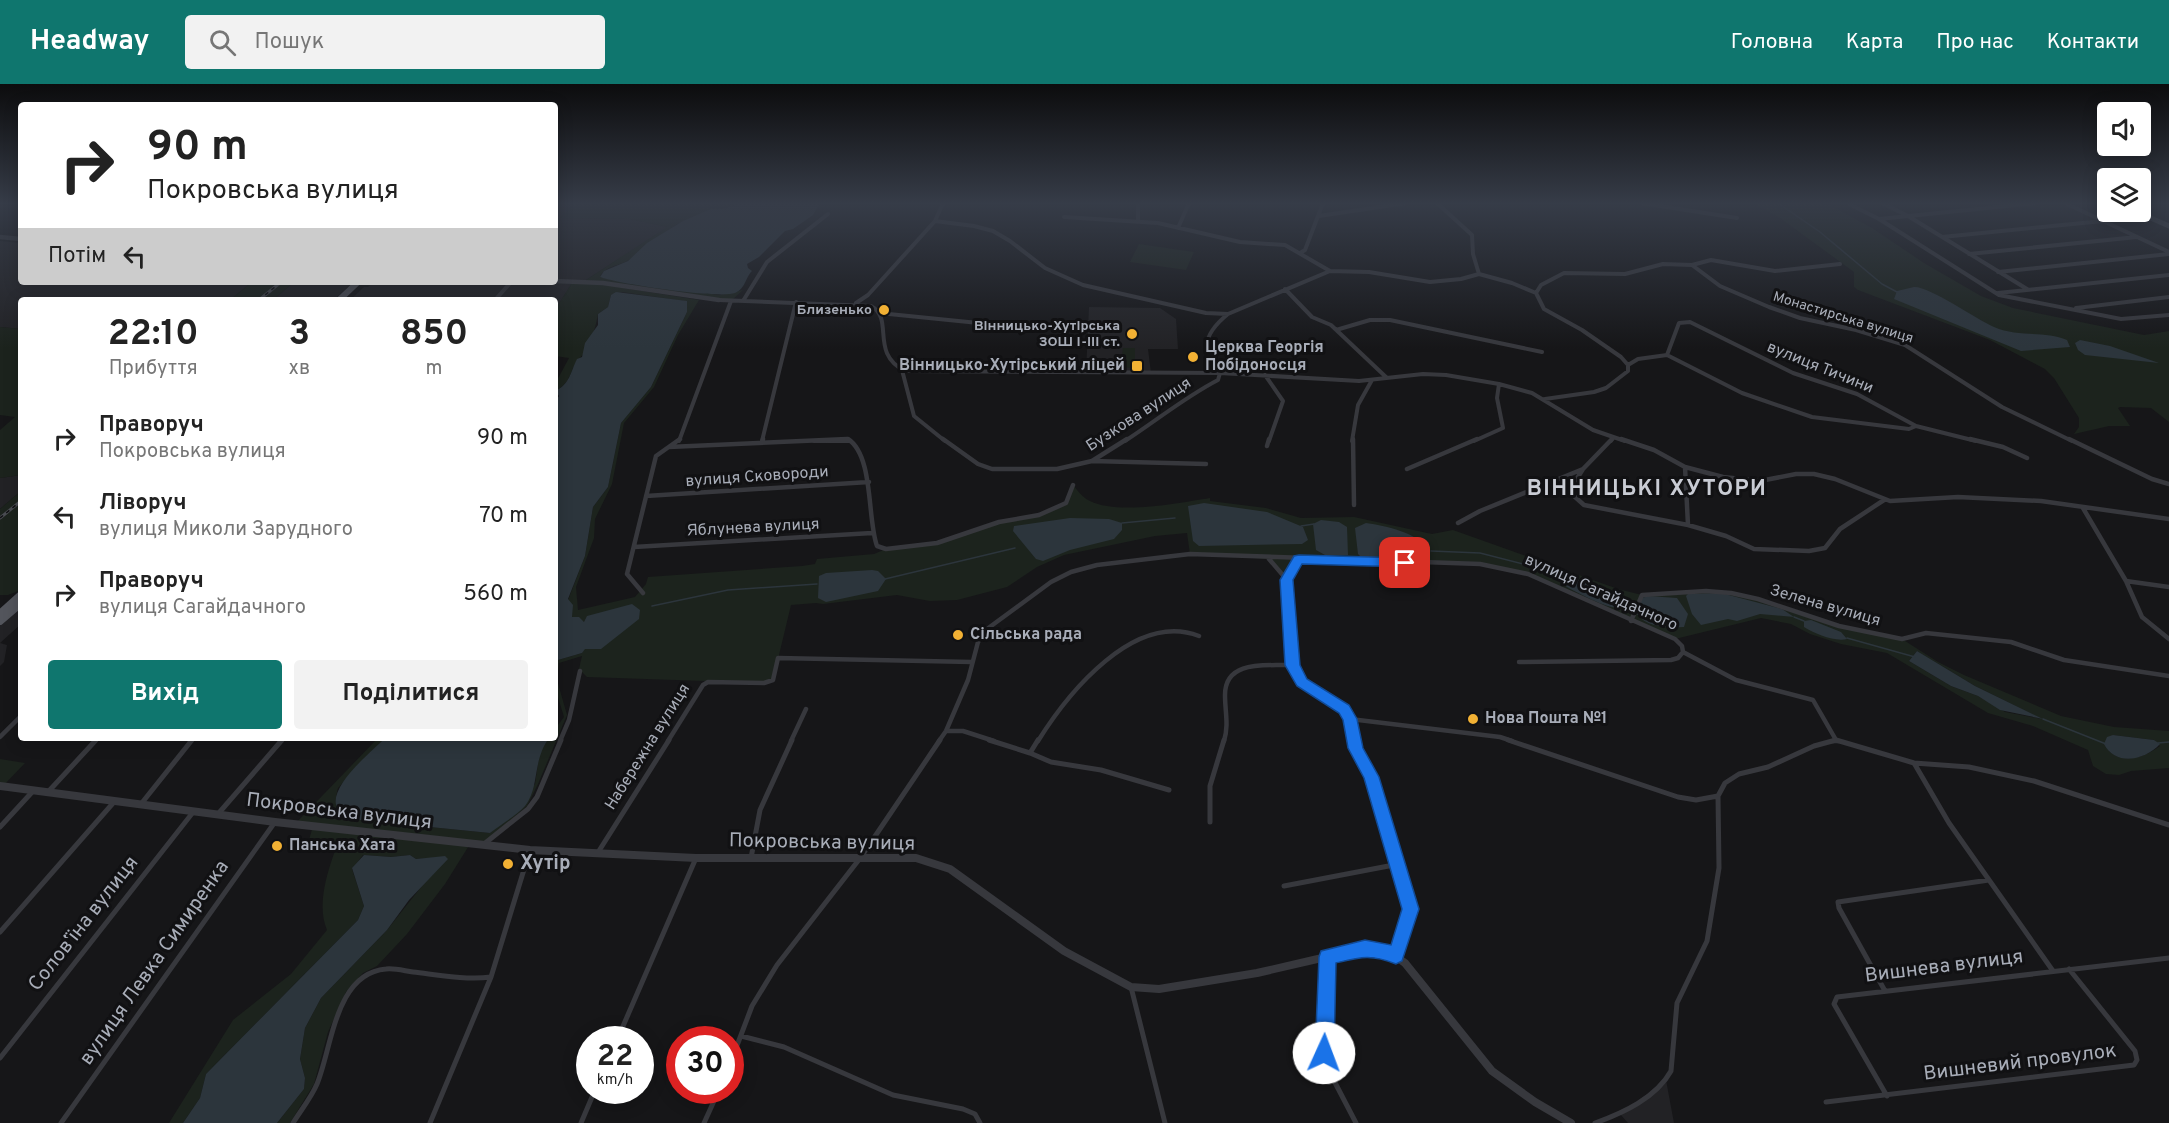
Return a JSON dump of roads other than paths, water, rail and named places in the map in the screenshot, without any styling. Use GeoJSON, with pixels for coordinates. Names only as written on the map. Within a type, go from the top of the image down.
{"type":"FeatureCollection","features":[{"type":"Feature","properties":{"kind":"main road"},"geometry":{"type":"LineString","coordinates":[[342,297],[355,285]]}},
{"type":"Feature","properties":{"kind":"main road"},"geometry":{"type":"LineString","coordinates":[[348,297],[361,285]]}},
{"type":"Feature","properties":{"kind":"main road"},"geometry":{"type":"LineString","coordinates":[[0,614],[18,599]]}},
{"type":"Feature","properties":{"kind":"main road"},"geometry":{"type":"LineString","coordinates":[[0,621],[18,606]]}},
{"type":"Feature","properties":{"kind":"street"},"geometry":{"type":"LineString","coordinates":[[743,301],[767,262],[780,251]]}},
{"type":"Feature","properties":{"kind":"street"},"geometry":{"type":"LineString","coordinates":[[853,304],[860,302],[871,292],[908,251]]}},
{"type":"Feature","properties":{"kind":"street"},"geometry":{"type":"LineString","coordinates":[[1023,251],[1069,280],[1183,310],[1228,314]]}},
{"type":"Feature","properties":{"kind":"street"},"geometry":{"type":"LineString","coordinates":[[1297,251],[1330,271]]}},
{"type":"Feature","properties":{"kind":"street"},"geometry":{"type":"LineString","coordinates":[[1473,251],[1479,274]]}},
{"type":"Feature","properties":{"kind":"street"},"geometry":{"type":"LineString","coordinates":[[1930,251],[1996,293],[2121,319],[2169,315]]}},
{"type":"Feature","properties":{"kind":"street"},"geometry":{"type":"LineString","coordinates":[[1965,251],[2027,290]]}},
{"type":"Feature","properties":{"kind":"street"},"geometry":{"type":"LineString","coordinates":[[1969,254],[1994,251]]}},
{"type":"Feature","properties":{"kind":"street"},"geometry":{"type":"LineString","coordinates":[[1998,272],[2169,253]]}},
{"type":"Feature","properties":{"kind":"street"},"geometry":{"type":"LineString","coordinates":[[1536,293],[1541,285],[1564,273],[1625,274],[1662,264],[1692,266],[1711,260],[1767,271],[1840,264]]}},
{"type":"Feature","properties":{"kind":"street","name":"Монастирська вулиця"},"geometry":{"type":"LineString","coordinates":[[1692,266],[1720,286],[1775,309],[1807,320],[1856,330],[1905,345],[2002,407],[2152,479],[2169,484]]}},
{"type":"Feature","properties":{"kind":"street"},"geometry":{"type":"LineString","coordinates":[[1220,373],[1207,349],[1207,341],[1219,322],[1228,314],[1330,271],[1369,272],[1430,282],[1461,279],[1479,274],[1512,283],[1536,293],[1544,309],[1582,330],[1621,357],[1628,365],[1628,371],[1606,388],[1594,392],[1544,399]]}},
{"type":"Feature","properties":{"kind":"street"},"geometry":{"type":"LineString","coordinates":[[1996,293],[2169,275]]}},
{"type":"Feature","properties":{"kind":"street"},"geometry":{"type":"LineString","coordinates":[[558,281],[603,283],[731,301],[872,306],[879,313],[885,351],[893,364],[902,370],[1220,373],[1372,380],[1432,374],[1499,384],[1544,399],[1581,423],[1613,438],[1654,450],[1685,467],[1724,477],[1753,481],[1796,474],[1820,475],[1884,500],[1964,497],[2041,501],[2169,519]]}},
{"type":"Feature","properties":{"kind":"street"},"geometry":{"type":"LineString","coordinates":[[498,297],[508,285]]}},
{"type":"Feature","properties":{"kind":"street"},"geometry":{"type":"LineString","coordinates":[[1285,289],[1312,317],[1336,330],[1387,378]]}},
{"type":"Feature","properties":{"kind":"street"},"geometry":{"type":"LineString","coordinates":[[2070,308],[2169,297]]}},
{"type":"Feature","properties":{"kind":"street"},"geometry":{"type":"LineString","coordinates":[[643,593],[627,574],[656,456],[680,440],[731,301]]}},
{"type":"Feature","properties":{"kind":"street"},"geometry":{"type":"LineString","coordinates":[[762,442],[796,302]]}},
{"type":"Feature","properties":{"kind":"street"},"geometry":{"type":"LineString","coordinates":[[879,313],[1029,328]]}},
{"type":"Feature","properties":{"kind":"street"},"geometry":{"type":"LineString","coordinates":[[1212,314],[1219,322]]}},
{"type":"Feature","properties":{"kind":"street"},"geometry":{"type":"LineString","coordinates":[[1336,330],[1370,320],[1390,320],[1542,352]]}},
{"type":"Feature","properties":{"kind":"street","name":"вулиця Тичини"},"geometry":{"type":"LineString","coordinates":[[1667,355],[1679,323],[1690,322],[1793,373],[1857,393],[1916,426]]}},
{"type":"Feature","properties":{"kind":"street"},"geometry":{"type":"LineString","coordinates":[[1628,365],[1638,359],[1667,355],[1743,393],[1812,417],[1909,429],[1916,426],[2001,447],[2027,458]]}},
{"type":"Feature","properties":{"kind":"street","name":"Бузкова вулиця"},"geometry":{"type":"LineString","coordinates":[[902,370],[914,416],[926,428],[978,464],[992,469],[1057,469],[1092,461],[1158,419],[1191,394],[1218,380],[1220,373]]}},
{"type":"Feature","properties":{"kind":"street"},"geometry":{"type":"LineString","coordinates":[[1209,371],[1220,373]]}},
{"type":"Feature","properties":{"kind":"street"},"geometry":{"type":"LineString","coordinates":[[1265,375],[1283,401],[1267,446]]}},
{"type":"Feature","properties":{"kind":"street"},"geometry":{"type":"LineString","coordinates":[[1354,505],[1353,443],[1356,413],[1372,380]]}},
{"type":"Feature","properties":{"kind":"street"},"geometry":{"type":"LineString","coordinates":[[1407,470],[1503,428],[1497,398],[1499,384]]}},
{"type":"Feature","properties":{"kind":"street"},"geometry":{"type":"LineString","coordinates":[[1613,438],[1571,485],[1575,499],[1584,505],[1688,525],[1726,536],[1754,549],[1818,551],[1825,548],[1840,529],[1884,500]]}},
{"type":"Feature","properties":{"kind":"street"},"geometry":{"type":"LineString","coordinates":[[669,447],[848,439],[854,443],[869,482],[872,533],[877,546],[881,548],[937,543],[999,522],[1045,513],[1066,503],[1073,485]]}},
{"type":"Feature","properties":{"kind":"street"},"geometry":{"type":"LineString","coordinates":[[1092,461],[1206,464]]}},
{"type":"Feature","properties":{"kind":"street"},"geometry":{"type":"LineString","coordinates":[[1685,467],[1688,525]]}},
{"type":"Feature","properties":{"kind":"street"},"geometry":{"type":"LineString","coordinates":[[1458,523],[1480,511],[1583,469]]}},
{"type":"Feature","properties":{"kind":"street","name":"вулиця Сковороди"},"geometry":{"type":"LineString","coordinates":[[646,496],[869,482]]}},
{"type":"Feature","properties":{"kind":"street"},"geometry":{"type":"LineString","coordinates":[[2083,508],[2126,580],[2147,623],[2169,639]]}},
{"type":"Feature","properties":{"kind":"street","name":"Яблунева вулиця"},"geometry":{"type":"LineString","coordinates":[[634,547],[872,533]]}},
{"type":"Feature","properties":{"kind":"street","name":"вулиця Сагайдачного"},"geometry":{"type":"LineString","coordinates":[[744,1028],[752,1006],[777,965],[861,857],[946,731],[968,680],[978,642],[987,629],[1051,582],[1071,572],[1097,565],[1190,554],[1299,560],[1469,563],[1505,568],[1528,574],[1675,639],[1682,646],[1683,651],[1736,680],[1813,699],[1836,740]]}},
{"type":"Feature","properties":{"kind":"street"},"geometry":{"type":"LineString","coordinates":[[1269,559],[1287,580]]}},
{"type":"Feature","properties":{"kind":"street"},"geometry":{"type":"LineString","coordinates":[[1299,560],[1287,580],[1293,665],[1302,682],[1344,709],[1350,719],[1356,748],[1371,777],[1411,909],[1396,956],[1492,1071],[1571,1123]]}},
{"type":"Feature","properties":{"kind":"street"},"geometry":{"type":"LineString","coordinates":[[2126,580],[2169,587]]}},
{"type":"Feature","properties":{"kind":"street","name":"Зелена вулиця"},"geometry":{"type":"LineString","coordinates":[[1631,621],[1642,595],[1722,592],[1758,599],[1839,626],[1902,639],[1926,633],[2011,642],[2064,660],[2169,676]]}},
{"type":"Feature","properties":{"kind":"street"},"geometry":{"type":"LineString","coordinates":[[1030,753],[1064,702],[1121,650],[1146,636],[1164,631],[1175,630],[1199,636]]}},
{"type":"Feature","properties":{"kind":"street","name":"вулиця Сагайдачного"},"geometry":{"type":"LineString","coordinates":[[1519,662],[1671,660],[1678,658],[1683,651]]}},
{"type":"Feature","properties":{"kind":"street","name":"Набережна вулиця"},"geometry":{"type":"LineString","coordinates":[[597,854],[703,685],[708,682],[765,683],[772,680],[778,658],[972,662]]}},
{"type":"Feature","properties":{"kind":"street"},"geometry":{"type":"LineString","coordinates":[[1210,822],[1211,779],[1228,728],[1225,693],[1228,680],[1238,670],[1248,666],[1293,665]]}},
{"type":"Feature","properties":{"kind":"street"},"geometry":{"type":"LineString","coordinates":[[482,845],[528,809],[537,797],[569,720],[580,671]]}},
{"type":"Feature","properties":{"kind":"street"},"geometry":{"type":"LineString","coordinates":[[751,858],[760,810],[806,709]]}},
{"type":"Feature","properties":{"kind":"street"},"geometry":{"type":"LineString","coordinates":[[0,737],[18,719]]}},
{"type":"Feature","properties":{"kind":"street"},"geometry":{"type":"LineString","coordinates":[[1350,719],[1500,737],[1678,797],[1696,800],[1718,796]]}},
{"type":"Feature","properties":{"kind":"street"},"geometry":{"type":"LineString","coordinates":[[946,731],[963,731],[1051,762],[1101,770],[1169,790]]}},
{"type":"Feature","properties":{"kind":"street"},"geometry":{"type":"LineString","coordinates":[[1595,1123],[1627,1111],[1666,1080],[1671,1071],[1676,1009],[1705,949],[1719,875],[1718,796],[1725,783],[1733,777],[1768,767],[1814,746],[1836,740],[1914,763],[1969,767],[2034,781],[2169,825]]}},
{"type":"Feature","properties":{"kind":"street"},"geometry":{"type":"LineString","coordinates":[[48,792],[95,741]]}},
{"type":"Feature","properties":{"kind":"street"},"geometry":{"type":"LineString","coordinates":[[141,804],[192,741]]}},
{"type":"Feature","properties":{"kind":"street"},"geometry":{"type":"LineString","coordinates":[[218,814],[280,741]]}},
{"type":"Feature","properties":{"kind":"street"},"geometry":{"type":"LineString","coordinates":[[1914,763],[1949,823],[2052,971]]}},
{"type":"Feature","properties":{"kind":"street","name":"Покровська вулиця"},"geometry":{"type":"LineString","coordinates":[[0,786],[276,822],[530,850],[696,858],[915,858],[942,865],[1064,951],[1131,987],[1150,989],[1257,973],[1365,948],[1378,949],[1396,956]]}},
{"type":"Feature","properties":{"kind":"street"},"geometry":{"type":"LineString","coordinates":[[0,827],[34,790]]}},
{"type":"Feature","properties":{"kind":"street"},"geometry":{"type":"LineString","coordinates":[[0,932],[114,802]]}},
{"type":"Feature","properties":{"kind":"street","name":"Соловʼїна вулиця"},"geometry":{"type":"LineString","coordinates":[[0,1058],[194,811]]}},
{"type":"Feature","properties":{"kind":"street","name":"вулиця Левка Симиренка"},"geometry":{"type":"LineString","coordinates":[[61,1123],[276,822]]}},
{"type":"Feature","properties":{"kind":"street"},"geometry":{"type":"LineString","coordinates":[[430,1123],[491,977],[530,850]]}},
{"type":"Feature","properties":{"kind":"street"},"geometry":{"type":"LineString","coordinates":[[623,1026],[696,858]]}},
{"type":"Feature","properties":{"kind":"street"},"geometry":{"type":"LineString","coordinates":[[1284,886],[1399,864]]}},
{"type":"Feature","properties":{"kind":"street"},"geometry":{"type":"LineString","coordinates":[[1885,991],[1839,908],[1838,902],[1989,880]]}},
{"type":"Feature","properties":{"kind":"street"},"geometry":{"type":"LineString","coordinates":[[1328,957],[1324,1053],[1330,1072],[1356,1123]]}},
{"type":"Feature","properties":{"kind":"street","name":"Вишнева вулиця"},"geometry":{"type":"LineString","coordinates":[[1887,1096],[1834,1004],[1837,997],[2169,958]]}},
{"type":"Feature","properties":{"kind":"street"},"geometry":{"type":"LineString","coordinates":[[293,1123],[318,1084],[331,1032],[348,994],[365,974],[386,969],[474,979],[491,977]]}},
{"type":"Feature","properties":{"kind":"street","name":"Вишневий провулок"},"geometry":{"type":"LineString","coordinates":[[1826,1102],[2134,1065],[2137,1060],[2135,1051],[2069,969]]}},
{"type":"Feature","properties":{"kind":"street"},"geometry":{"type":"LineString","coordinates":[[1131,987],[1134,1006],[1166,1123]]}},
{"type":"Feature","properties":{"kind":"street"},"geometry":{"type":"LineString","coordinates":[[744,1037],[784,1047],[893,1095],[963,1109],[975,1114],[980,1123]]}},
{"type":"Feature","properties":{"kind":"street"},"geometry":{"type":"LineString","coordinates":[[581,1123],[589,1104]]}},
{"type":"Feature","properties":{"kind":"street"},"geometry":{"type":"LineString","coordinates":[[704,1123],[713,1104]]}},
{"type":"Feature","properties":{"kind":"waterway"},"geometry":{"type":"LineString","coordinates":[[1843,251],[1882,284],[1897,292]]}},
{"type":"Feature","properties":{"kind":"waterway"},"geometry":{"type":"LineString","coordinates":[[1122,523],[1175,518]]}},
{"type":"Feature","properties":{"kind":"waterway"},"geometry":{"type":"LineString","coordinates":[[1301,526],[1314,524]]}},
{"type":"Feature","properties":{"kind":"waterway"},"geometry":{"type":"LineString","coordinates":[[885,579],[1015,548]]}},
{"type":"Feature","properties":{"kind":"waterway"},"geometry":{"type":"LineString","coordinates":[[1431,551],[1480,553],[1527,565]]}},
{"type":"Feature","properties":{"kind":"waterway"},"geometry":{"type":"LineString","coordinates":[[652,606],[728,590],[817,584]]}},
{"type":"Feature","properties":{"kind":"waterway"},"geometry":{"type":"LineString","coordinates":[[1794,617],[1804,621]]}},
{"type":"Feature","properties":{"kind":"waterway"},"geometry":{"type":"LineString","coordinates":[[1847,638],[1915,657]]}},
{"type":"Feature","properties":{"kind":"waterway"},"geometry":{"type":"LineString","coordinates":[[2043,719],[2106,744]]}},
{"type":"Feature","properties":{"kind":"waterway"},"geometry":{"type":"LineString","coordinates":[[2158,743],[2169,742]]}},
{"type":"Feature","properties":{"kind":"railway"},"geometry":{"type":"LineString","coordinates":[[263,297],[277,285]]}},
{"type":"Feature","properties":{"kind":"railway"},"geometry":{"type":"LineString","coordinates":[[0,518],[18,503]]}},
{"type":"Feature","properties":{"kind":"place","name":"Близенько"},"geometry":{"type":"Point","coordinates":[884,310]}},
{"type":"Feature","properties":{"kind":"place","name":"Вінницько-Хутірська ЗОШ І-ІІІ ст."},"geometry":{"type":"Point","coordinates":[1132,334]}},
{"type":"Feature","properties":{"kind":"place","name":"Церква Георгія Побідоносця"},"geometry":{"type":"Point","coordinates":[1193,357]}},
{"type":"Feature","properties":{"kind":"place","name":"Вінницько-Хутірський ліцей"},"geometry":{"type":"Point","coordinates":[1137,366]}},
{"type":"Feature","properties":{"kind":"place","name":"Сільська рада"},"geometry":{"type":"Point","coordinates":[958,635]}},
{"type":"Feature","properties":{"kind":"place","name":"Нова Пошта №1"},"geometry":{"type":"Point","coordinates":[1473,719]}},
{"type":"Feature","properties":{"kind":"place","name":"Панська Хата"},"geometry":{"type":"Point","coordinates":[277,846]}},
{"type":"Feature","properties":{"kind":"place","name":"Хутір"},"geometry":{"type":"Point","coordinates":[508,864]}},
{"type":"Feature","properties":{"kind":"district","name":"ВІННИЦЬКІ ХУТОРИ"},"geometry":{"type":"Point","coordinates":[1647,489]}}]}
